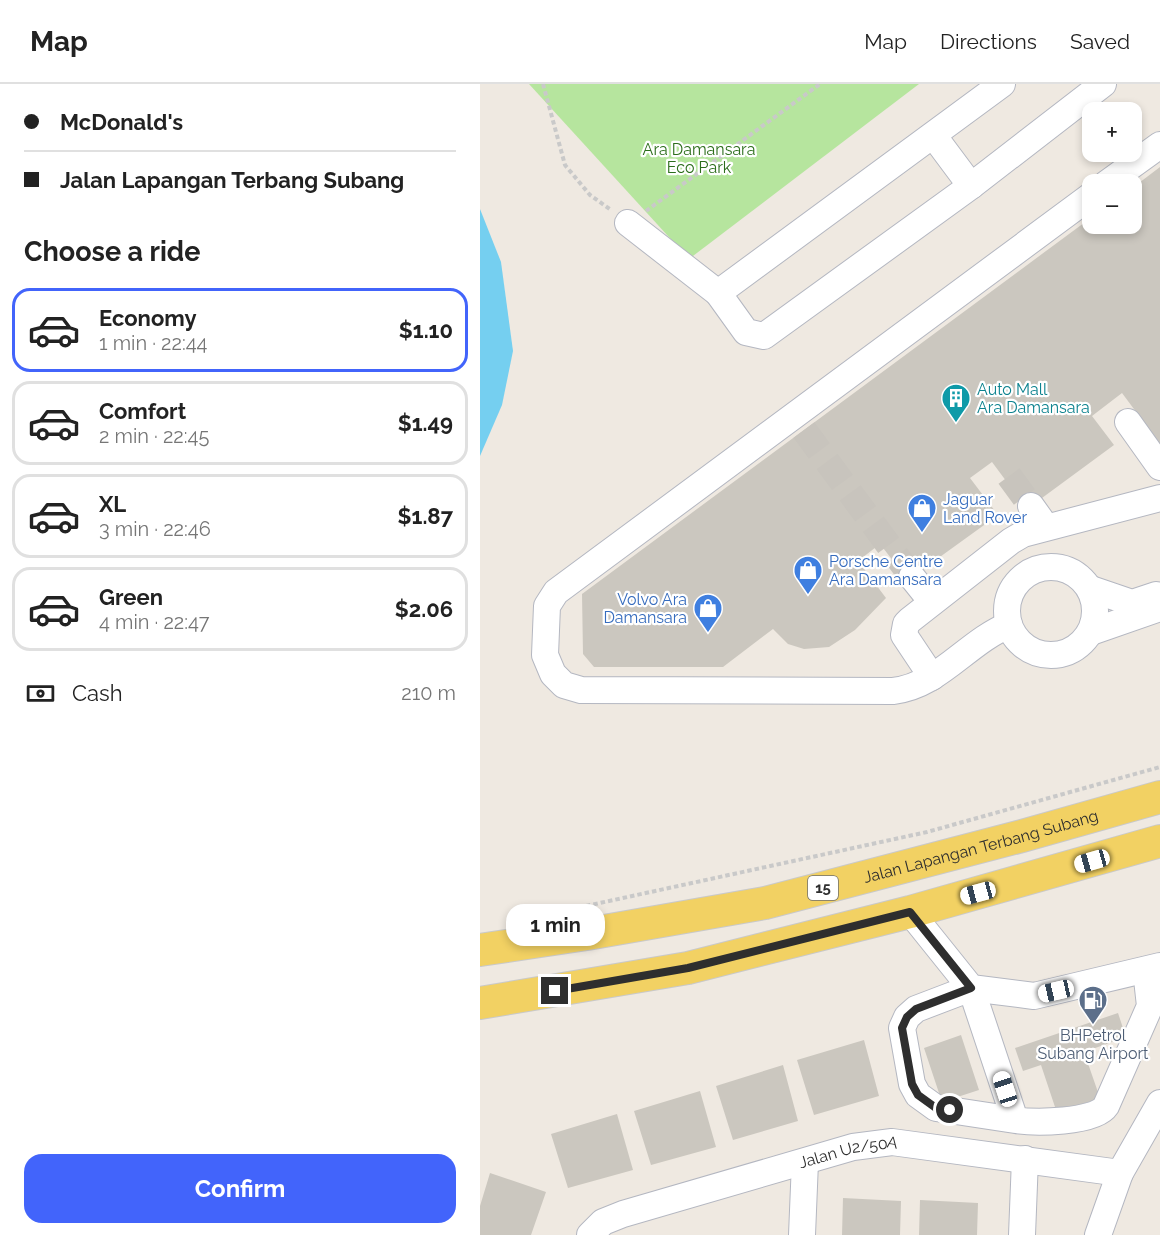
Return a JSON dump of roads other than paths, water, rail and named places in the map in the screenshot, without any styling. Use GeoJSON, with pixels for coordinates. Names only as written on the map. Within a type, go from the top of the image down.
{"type":"FeatureCollection","features":[{"type":"Feature","properties":{"kind":"main road","name":"Jalan Lapangan Terbang Subang"},"geometry":{"type":"LineString","coordinates":[[480,950],[765,903],[1022,837],[1160,797]]}},
{"type":"Feature","properties":{"kind":"main road"},"geometry":{"type":"LineString","coordinates":[[484,1002],[688,968],[910,912],[1160,841]]}},
{"type":"Feature","properties":{"kind":"street"},"geometry":{"type":"LineString","coordinates":[[718,293],[1002,84]]}},
{"type":"Feature","properties":{"kind":"street"},"geometry":{"type":"LineString","coordinates":[[628,223],[718,293],[746,332],[764,336],[971,186],[1102,84]]}},
{"type":"Feature","properties":{"kind":"street"},"geometry":{"type":"LineString","coordinates":[[933,135],[971,186]]}},
{"type":"Feature","properties":{"kind":"street"},"geometry":{"type":"LineString","coordinates":[[1120,174],[1160,145]]}},
{"type":"Feature","properties":{"kind":"street"},"geometry":{"type":"LineString","coordinates":[[1009,625],[984,638],[933,677],[909,689],[893,691],[581,690],[564,684],[553,674],[545,655],[547,606],[556,592],[798,423],[1082,203]]}},
{"type":"Feature","properties":{"kind":"street"},"geometry":{"type":"LineString","coordinates":[[1128,422],[1160,467]]}},
{"type":"Feature","properties":{"kind":"street"},"geometry":{"type":"LineString","coordinates":[[933,677],[904,635],[906,624],[932,602],[1023,534],[1160,498]]}},
{"type":"Feature","properties":{"kind":"street"},"geometry":{"type":"LineString","coordinates":[[1031,506],[1046,527]]}},
{"type":"Feature","properties":{"kind":"street"},"geometry":{"type":"LineString","coordinates":[[1055,566],[1070,570],[1082,578],[1091,590],[1096,603],[1096,618],[1091,632],[1082,644],[1069,652],[1055,656],[1040,654],[1027,648],[1016,638],[1009,625],[1006,611],[1009,596],[1016,583],[1027,573],[1041,567],[1055,566]]}},
{"type":"Feature","properties":{"kind":"street"},"geometry":{"type":"LineString","coordinates":[[912,577],[932,602]]}},
{"type":"Feature","properties":{"kind":"street"},"geometry":{"type":"LineString","coordinates":[[1091,590],[1132,603],[1160,594]]}},
{"type":"Feature","properties":{"kind":"street"},"geometry":{"type":"LineString","coordinates":[[1091,632],[1160,608]]}},
{"type":"Feature","properties":{"kind":"street"},"geometry":{"type":"LineString","coordinates":[[910,912],[971,988],[1015,1120]]}},
{"type":"Feature","properties":{"kind":"street"},"geometry":{"type":"LineString","coordinates":[[1153,968],[1150,1006],[1103,1111],[1094,1115],[1036,1123],[936,1108],[918,1095],[912,1084],[902,1028],[907,1017],[916,1009],[971,988],[1034,996],[1153,968]]}},
{"type":"Feature","properties":{"kind":"street"},"geometry":{"type":"LineString","coordinates":[[1098,1235],[1120,1173],[1160,1102]]}},
{"type":"Feature","properties":{"kind":"street","name":"Jalan U2/50A"},"geometry":{"type":"LineString","coordinates":[[590,1235],[603,1222],[623,1214],[853,1147],[892,1142],[1025,1158],[1120,1173]]}},
{"type":"Feature","properties":{"kind":"street"},"geometry":{"type":"LineString","coordinates":[[1022,1235],[1025,1158]]}},
{"type":"Feature","properties":{"kind":"street"},"geometry":{"type":"LineString","coordinates":[[802,1235],[805,1162]]}},
{"type":"Feature","properties":{"kind":"water"},"geometry":{"type":"Polygon","coordinates":[[[480,209],[501,262],[513,351],[502,405],[480,456],[480,209]]]}},
{"type":"Feature","properties":{"kind":"tunnel"},"geometry":{"type":"LineString","coordinates":[[804,430],[912,577]]}},
{"type":"Feature","properties":{"kind":"tunnel"},"geometry":{"type":"LineString","coordinates":[[1009,476],[1031,506]]}},
{"type":"Feature","properties":{"kind":"place","name":"Auto Mall Ara Damansara"},"geometry":{"type":"Point","coordinates":[956,424]}},
{"type":"Feature","properties":{"kind":"place","name":"Jaguar Land Rover"},"geometry":{"type":"Point","coordinates":[922,534]}},
{"type":"Feature","properties":{"kind":"place","name":"Porsche Centre Ara Damansara"},"geometry":{"type":"Point","coordinates":[808,596]}},
{"type":"Feature","properties":{"kind":"place","name":"Volvo Ara Damansara"},"geometry":{"type":"Point","coordinates":[708,634]}},
{"type":"Feature","properties":{"kind":"place","name":"BHPetrol Subang Airport"},"geometry":{"type":"Point","coordinates":[1093,1026]}},
{"type":"Feature","properties":{"kind":"park label","name":"Ara Damansara Eco Park"},"geometry":{"type":"Point","coordinates":[699,158]}}]}
